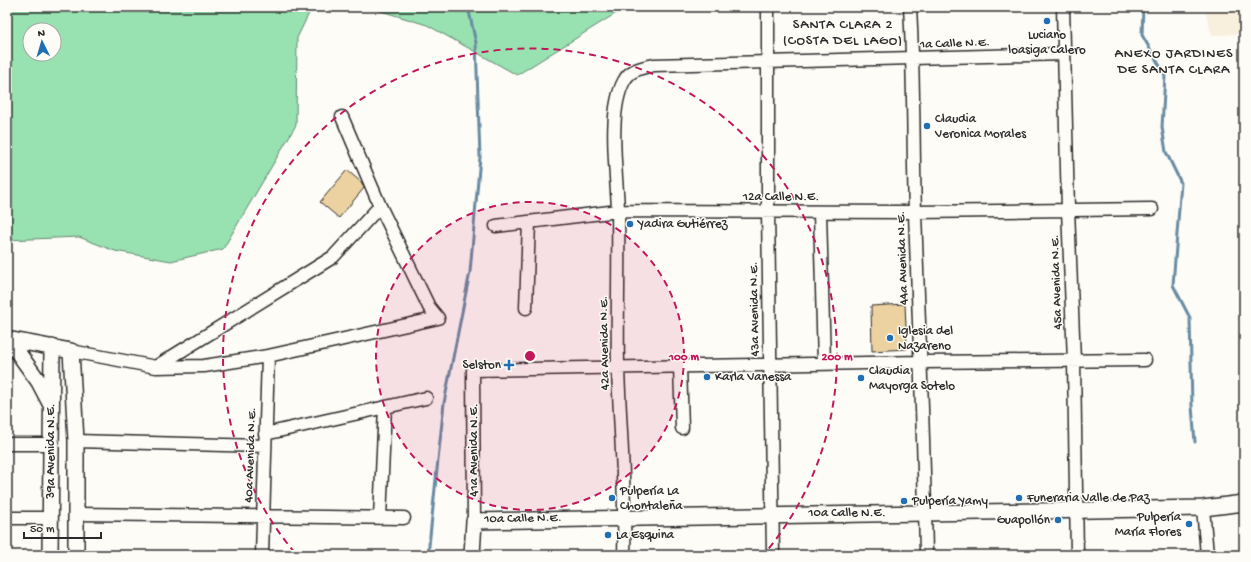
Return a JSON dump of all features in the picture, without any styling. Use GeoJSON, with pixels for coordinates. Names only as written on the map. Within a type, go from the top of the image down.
{"type":"FeatureCollection","features":[{"type":"Feature","properties":{"kind":"street","name":"43a Avenida N.E."},"geometry":{"type":"LineString","coordinates":[[768,7],[768,211],[773,555]]}},
{"type":"Feature","properties":{"kind":"street","name":"44a Avenida N.E."},"geometry":{"type":"LineString","coordinates":[[910,7],[913,59],[915,212],[922,362],[926,555]]}},
{"type":"Feature","properties":{"kind":"street","name":"45a Avenida N.E."},"geometry":{"type":"LineString","coordinates":[[1063,7],[1068,209],[1074,361],[1077,555]]}},
{"type":"Feature","properties":{"kind":"street","name":"1a Calle N.E."},"geometry":{"type":"LineString","coordinates":[[614,130],[617,101],[624,81],[630,72],[654,66],[768,64],[1064,54]]}},
{"type":"Feature","properties":{"kind":"street"},"geometry":{"type":"LineString","coordinates":[[8,340],[156,367],[204,366],[268,356],[438,318],[429,307],[380,206],[342,117]]}},
{"type":"Feature","properties":{"kind":"street","name":"42a Avenida N.E."},"geometry":{"type":"LineString","coordinates":[[614,130],[618,211],[618,367],[625,517],[624,555]]}},
{"type":"Feature","properties":{"kind":"street"},"geometry":{"type":"LineString","coordinates":[[156,367],[333,257],[380,206]]}},
{"type":"Feature","properties":{"kind":"street","name":"12a Calle N.E."},"geometry":{"type":"LineString","coordinates":[[496,226],[618,211],[915,212],[1152,209]]}},
{"type":"Feature","properties":{"kind":"street"},"geometry":{"type":"LineString","coordinates":[[820,212],[824,364]]}},
{"type":"Feature","properties":{"kind":"street"},"geometry":{"type":"LineString","coordinates":[[526,308],[529,222]]}},
{"type":"Feature","properties":{"kind":"street"},"geometry":{"type":"LineString","coordinates":[[8,340],[39,382],[51,406]]}},
{"type":"Feature","properties":{"kind":"street","name":"39a Avenida N.E."},"geometry":{"type":"LineString","coordinates":[[50,555],[52,347]]}},
{"type":"Feature","properties":{"kind":"street","name":"39a Avenida N.E."},"geometry":{"type":"LineString","coordinates":[[71,351],[76,441],[76,555]]}},
{"type":"Feature","properties":{"kind":"street","name":"40a Avenida N.E."},"geometry":{"type":"LineString","coordinates":[[262,555],[268,356]]}},
{"type":"Feature","properties":{"kind":"street"},"geometry":{"type":"LineString","coordinates":[[618,367],[1145,360]]}},
{"type":"Feature","properties":{"kind":"street"},"geometry":{"type":"LineString","coordinates":[[680,366],[682,428]]}},
{"type":"Feature","properties":{"kind":"street","name":"41a Avenida N.E."},"geometry":{"type":"LineString","coordinates":[[472,555],[474,521],[473,370],[618,367]]}},
{"type":"Feature","properties":{"kind":"street"},"geometry":{"type":"LineString","coordinates":[[76,441],[265,440],[385,407],[426,398]]}},
{"type":"Feature","properties":{"kind":"street"},"geometry":{"type":"LineString","coordinates":[[380,518],[385,407]]}},
{"type":"Feature","properties":{"kind":"street"},"geometry":{"type":"LineString","coordinates":[[7,444],[51,444]]}},
{"type":"Feature","properties":{"kind":"street","name":"10a Calle N.E."},"geometry":{"type":"LineString","coordinates":[[474,521],[772,514],[1203,508],[1244,503]]}},
{"type":"Feature","properties":{"kind":"street"},"geometry":{"type":"LineString","coordinates":[[1203,508],[1207,555]]}},
{"type":"Feature","properties":{"kind":"street"},"geometry":{"type":"LineString","coordinates":[[77,514],[404,518]]}},
{"type":"Feature","properties":{"kind":"street"},"geometry":{"type":"LineString","coordinates":[[7,518],[50,518]]}},
{"type":"Feature","properties":{"kind":"shaded area"},"geometry":{"type":"Polygon","coordinates":[[[1204,7],[1244,7],[1244,33],[1212,36],[1204,7]]]}},
{"type":"Feature","properties":{"kind":"green space"},"geometry":{"type":"Polygon","coordinates":[[[7,7],[312,7],[297,38],[296,125],[223,249],[171,261],[115,251],[79,237],[7,240],[7,7]]]}},
{"type":"Feature","properties":{"kind":"green space"},"geometry":{"type":"Polygon","coordinates":[[[368,7],[626,7],[517,75],[427,25],[368,7]]]}},
{"type":"Feature","properties":{"kind":"building"},"geometry":{"type":"Polygon","coordinates":[[[347,170],[362,183],[364,188],[339,218],[320,202],[347,170]]]}},
{"type":"Feature","properties":{"kind":"building"},"geometry":{"type":"Polygon","coordinates":[[[905,304],[907,349],[872,351],[871,306],[905,304]]]}},
{"type":"Feature","properties":{"kind":"waterway"},"geometry":{"type":"LineString","coordinates":[[428,555],[444,403],[470,272],[480,157],[476,43],[468,7]]}},
{"type":"Feature","properties":{"kind":"waterway"},"geometry":{"type":"LineString","coordinates":[[1143,7],[1142,35],[1165,75],[1162,127],[1166,152],[1181,183],[1173,285],[1190,318],[1192,407],[1195,442]]}},
{"type":"Feature","properties":{"kind":"place","name":"Luciano loasiga Calero"},"geometry":{"type":"Point","coordinates":[1047,21]}},
{"type":"Feature","properties":{"kind":"place","name":"Claudia Veronica Morales"},"geometry":{"type":"Point","coordinates":[927,126]}},
{"type":"Feature","properties":{"kind":"place","name":"Yadira Gutiérrez"},"geometry":{"type":"Point","coordinates":[630,224]}},
{"type":"Feature","properties":{"kind":"place","name":"Iglesia del Nazareno"},"geometry":{"type":"Point","coordinates":[890,338]}},
{"type":"Feature","properties":{"kind":"place","name":"Selston"},"geometry":{"type":"Point","coordinates":[509,365]}},
{"type":"Feature","properties":{"kind":"place","name":"Karla Vanessa"},"geometry":{"type":"Point","coordinates":[707,377]}},
{"type":"Feature","properties":{"kind":"place","name":"Claudia Mayorga Sotelo"},"geometry":{"type":"Point","coordinates":[861,378]}},
{"type":"Feature","properties":{"kind":"place","name":"Pulpería La Chontaleña"},"geometry":{"type":"Point","coordinates":[612,498]}},
{"type":"Feature","properties":{"kind":"place","name":"Funeraria Valle de Paz"},"geometry":{"type":"Point","coordinates":[1019,498]}},
{"type":"Feature","properties":{"kind":"place","name":"Pulpería Yamy"},"geometry":{"type":"Point","coordinates":[904,501]}},
{"type":"Feature","properties":{"kind":"place","name":"Guapollón"},"geometry":{"type":"Point","coordinates":[1058,520]}},
{"type":"Feature","properties":{"kind":"place","name":"Pulpería María Flores"},"geometry":{"type":"Point","coordinates":[1189,524]}},
{"type":"Feature","properties":{"kind":"place","name":"La Esquina"},"geometry":{"type":"Point","coordinates":[608,535]}},
{"type":"Feature","properties":{"kind":"district","name":"SANTA CLARA 2 (COSTA DEL LAGO)"},"geometry":{"type":"Point","coordinates":[843,34]}},
{"type":"Feature","properties":{"kind":"district","name":"ANEXO JARDINES DE SANTA CLARA"},"geometry":{"type":"Point","coordinates":[1174,62]}}]}
